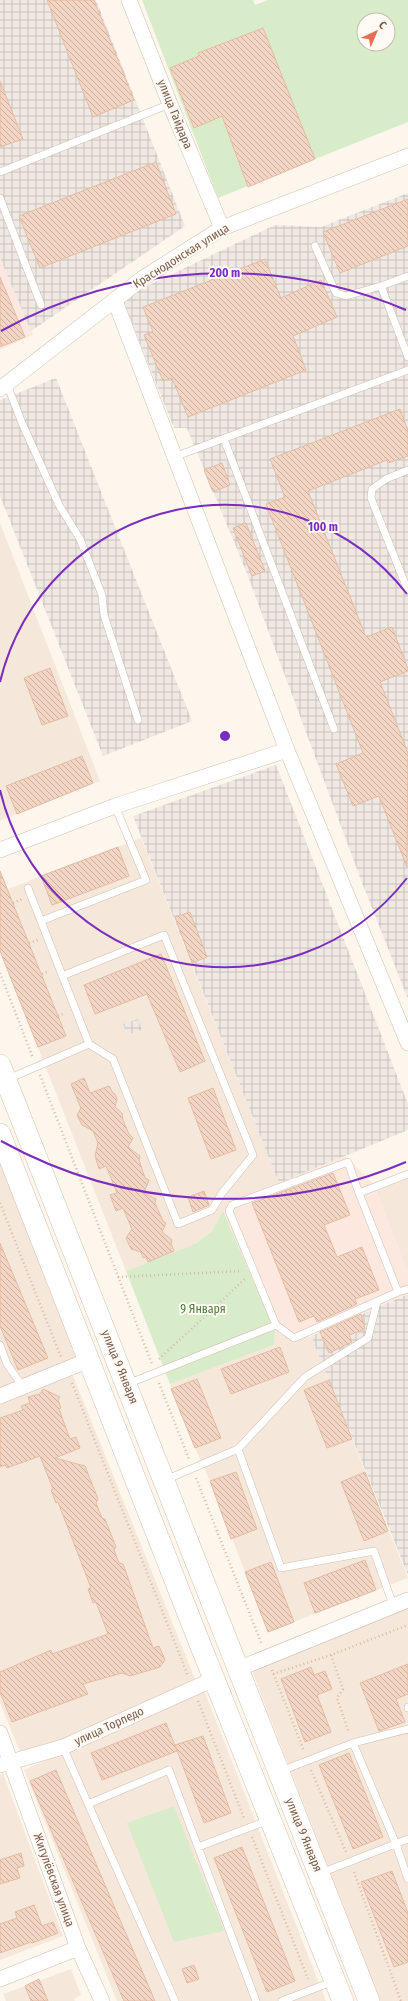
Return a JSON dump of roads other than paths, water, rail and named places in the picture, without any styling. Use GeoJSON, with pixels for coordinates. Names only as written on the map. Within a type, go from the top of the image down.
{"type":"FeatureCollection","features":[{"type":"Feature","properties":{"kind":"main road","name":"улица 9 Января"},"geometry":{"type":"LineString","coordinates":[[3,1073],[369,2001]]}},
{"type":"Feature","properties":{"kind":"main road"},"geometry":{"type":"LineString","coordinates":[[0,1134],[342,2001]]}},
{"type":"Feature","properties":{"kind":"main road"},"geometry":{"type":"LineString","coordinates":[[214,1679],[238,1669]]}},
{"type":"Feature","properties":{"kind":"street","name":"улица Гайдара"},"geometry":{"type":"LineString","coordinates":[[129,0],[170,104],[222,228]]}},
{"type":"Feature","properties":{"kind":"street","name":"Краснодонская улица"},"geometry":{"type":"LineString","coordinates":[[4,387],[143,278],[222,228],[408,156]]}},
{"type":"Feature","properties":{"kind":"street"},"geometry":{"type":"LineString","coordinates":[[115,301],[287,750],[408,1043]]}},
{"type":"Feature","properties":{"kind":"street"},"geometry":{"type":"LineString","coordinates":[[0,850],[115,806],[287,750]]}},
{"type":"Feature","properties":{"kind":"street"},"geometry":{"type":"LineString","coordinates":[[0,1396],[89,1360]]}},
{"type":"Feature","properties":{"kind":"street"},"geometry":{"type":"LineString","coordinates":[[238,1669],[408,1600]]}},
{"type":"Feature","properties":{"kind":"street","name":"улица Торпедо"},"geometry":{"type":"LineString","coordinates":[[5,1763],[63,1747],[214,1679]]}},
{"type":"Feature","properties":{"kind":"street","name":"Жигулёвская улица"},"geometry":{"type":"LineString","coordinates":[[0,1733],[5,1763],[78,1948],[102,2001]]}},
{"type":"Feature","properties":{"kind":"street"},"geometry":{"type":"LineString","coordinates":[[0,1979],[78,1948]]}},
{"type":"Feature","properties":{"kind":"lane"},"geometry":{"type":"LineString","coordinates":[[0,172],[170,104]]}},
{"type":"Feature","properties":{"kind":"lane"},"geometry":{"type":"LineString","coordinates":[[0,198],[42,305]]}},
{"type":"Feature","properties":{"kind":"lane"},"geometry":{"type":"LineString","coordinates":[[315,246],[336,293],[346,296],[381,286],[408,276]]}},
{"type":"Feature","properties":{"kind":"lane"},"geometry":{"type":"LineString","coordinates":[[381,286],[408,356]]}},
{"type":"Feature","properties":{"kind":"lane"},"geometry":{"type":"LineString","coordinates":[[174,457],[408,370]]}},
{"type":"Feature","properties":{"kind":"lane"},"geometry":{"type":"LineString","coordinates":[[4,387],[59,505],[80,539],[102,595],[104,615],[138,720]]}},
{"type":"Feature","properties":{"kind":"lane"},"geometry":{"type":"LineString","coordinates":[[224,439],[334,730]]}},
{"type":"Feature","properties":{"kind":"lane"},"geometry":{"type":"LineString","coordinates":[[408,470],[386,478],[372,490],[371,498],[408,591]]}},
{"type":"Feature","properties":{"kind":"lane"},"geometry":{"type":"LineString","coordinates":[[41,921],[146,880],[115,806]]}},
{"type":"Feature","properties":{"kind":"lane"},"geometry":{"type":"LineString","coordinates":[[28,888],[62,976],[89,1044],[113,1060],[178,1224],[212,1210],[222,1193],[252,1155],[164,935],[62,976]]}},
{"type":"Feature","properties":{"kind":"lane"},"geometry":{"type":"LineString","coordinates":[[3,1073],[37,1066],[89,1044]]}},
{"type":"Feature","properties":{"kind":"lane"},"geometry":{"type":"LineString","coordinates":[[398,1292],[348,1162],[232,1205],[229,1211],[255,1270],[276,1325],[294,1338],[408,1289]]}},
{"type":"Feature","properties":{"kind":"lane"},"geometry":{"type":"LineString","coordinates":[[359,1193],[408,1174]]}},
{"type":"Feature","properties":{"kind":"lane"},"geometry":{"type":"LineString","coordinates":[[164,1480],[238,1449],[305,1376],[368,1338],[377,1302]]}},
{"type":"Feature","properties":{"kind":"lane"},"geometry":{"type":"LineString","coordinates":[[126,1384],[276,1325]]}},
{"type":"Feature","properties":{"kind":"lane"},"geometry":{"type":"LineString","coordinates":[[0,1345],[7,1364],[23,1387]]}},
{"type":"Feature","properties":{"kind":"lane"},"geometry":{"type":"LineString","coordinates":[[238,1449],[281,1568],[364,1552],[374,1552],[393,1605]]}},
{"type":"Feature","properties":{"kind":"lane"},"geometry":{"type":"LineString","coordinates":[[278,1772],[353,1743],[408,1729]]}},
{"type":"Feature","properties":{"kind":"lane"},"geometry":{"type":"LineString","coordinates":[[353,1743],[396,1844],[408,1879]]}},
{"type":"Feature","properties":{"kind":"lane"},"geometry":{"type":"LineString","coordinates":[[63,1747],[175,2001]]}},
{"type":"Feature","properties":{"kind":"lane"},"geometry":{"type":"LineString","coordinates":[[88,1804],[168,1770],[256,2001]]}},
{"type":"Feature","properties":{"kind":"lane"},"geometry":{"type":"LineString","coordinates":[[198,1847],[270,1819]]}},
{"type":"Feature","properties":{"kind":"lane"},"geometry":{"type":"LineString","coordinates":[[319,1874],[408,1839]]}},
{"type":"Feature","properties":{"kind":"lane"},"geometry":{"type":"LineString","coordinates":[[282,2001],[334,1980]]}},
{"type":"Feature","properties":{"kind":"park label","name":"9 Января"},"geometry":{"type":"Point","coordinates":[203,1309]}}]}
